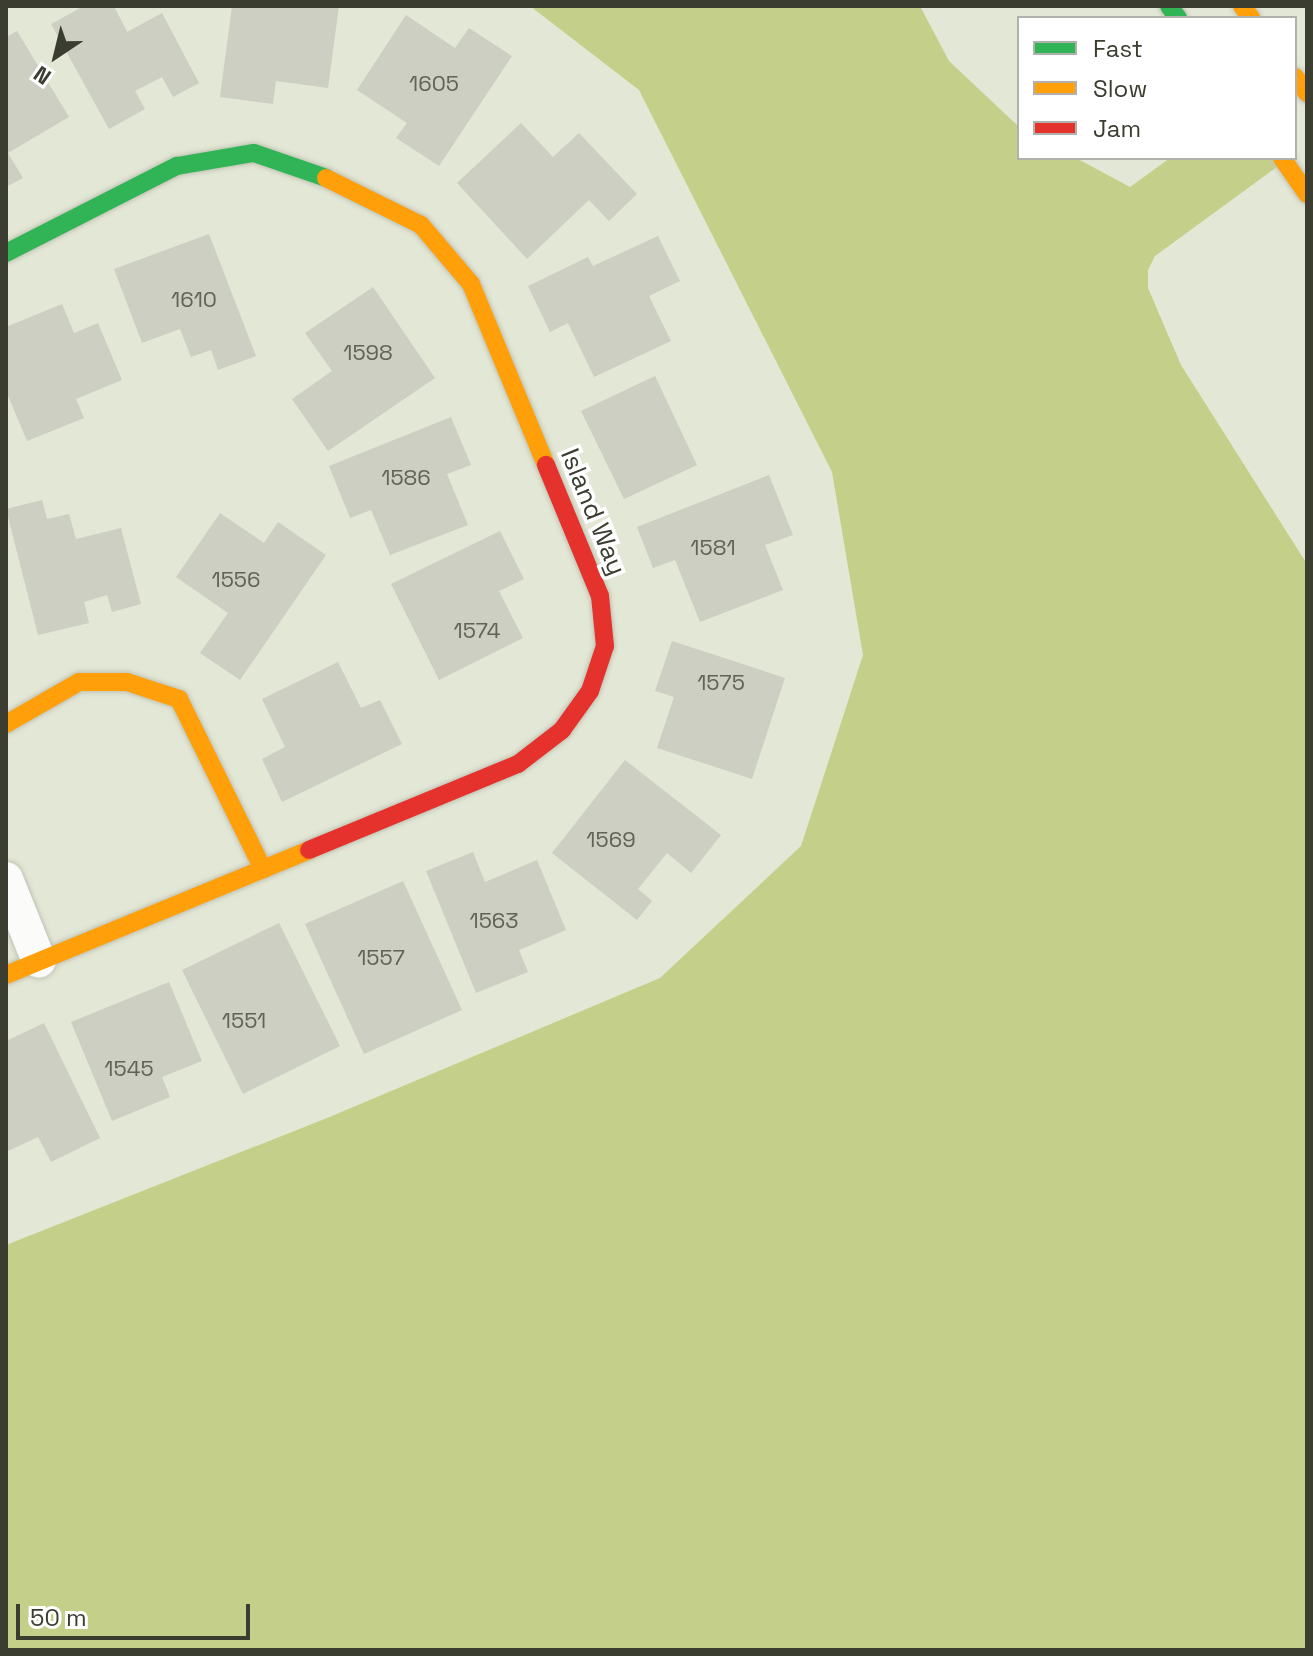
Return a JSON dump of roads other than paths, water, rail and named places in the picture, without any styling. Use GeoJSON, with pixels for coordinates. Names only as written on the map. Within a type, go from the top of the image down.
{"type":"FeatureCollection","features":[{"type":"Feature","properties":{"kind":"street","name":"Island Way"},"geometry":{"type":"LineString","coordinates":[[6,253],[177,166],[254,153],[339,182],[421,225],[471,284],[600,596],[605,646],[590,691],[562,730],[518,764],[6,975]]}},
{"type":"Feature","properties":{"kind":"street"},"geometry":{"type":"LineString","coordinates":[[1286,164],[1307,194]]}},
{"type":"Feature","properties":{"kind":"street"},"geometry":{"type":"LineString","coordinates":[[6,724],[79,682],[127,682],[179,699],[263,869]]}},
{"type":"Feature","properties":{"kind":"street"},"geometry":{"type":"LineString","coordinates":[[6,879],[39,961]]}}]}
